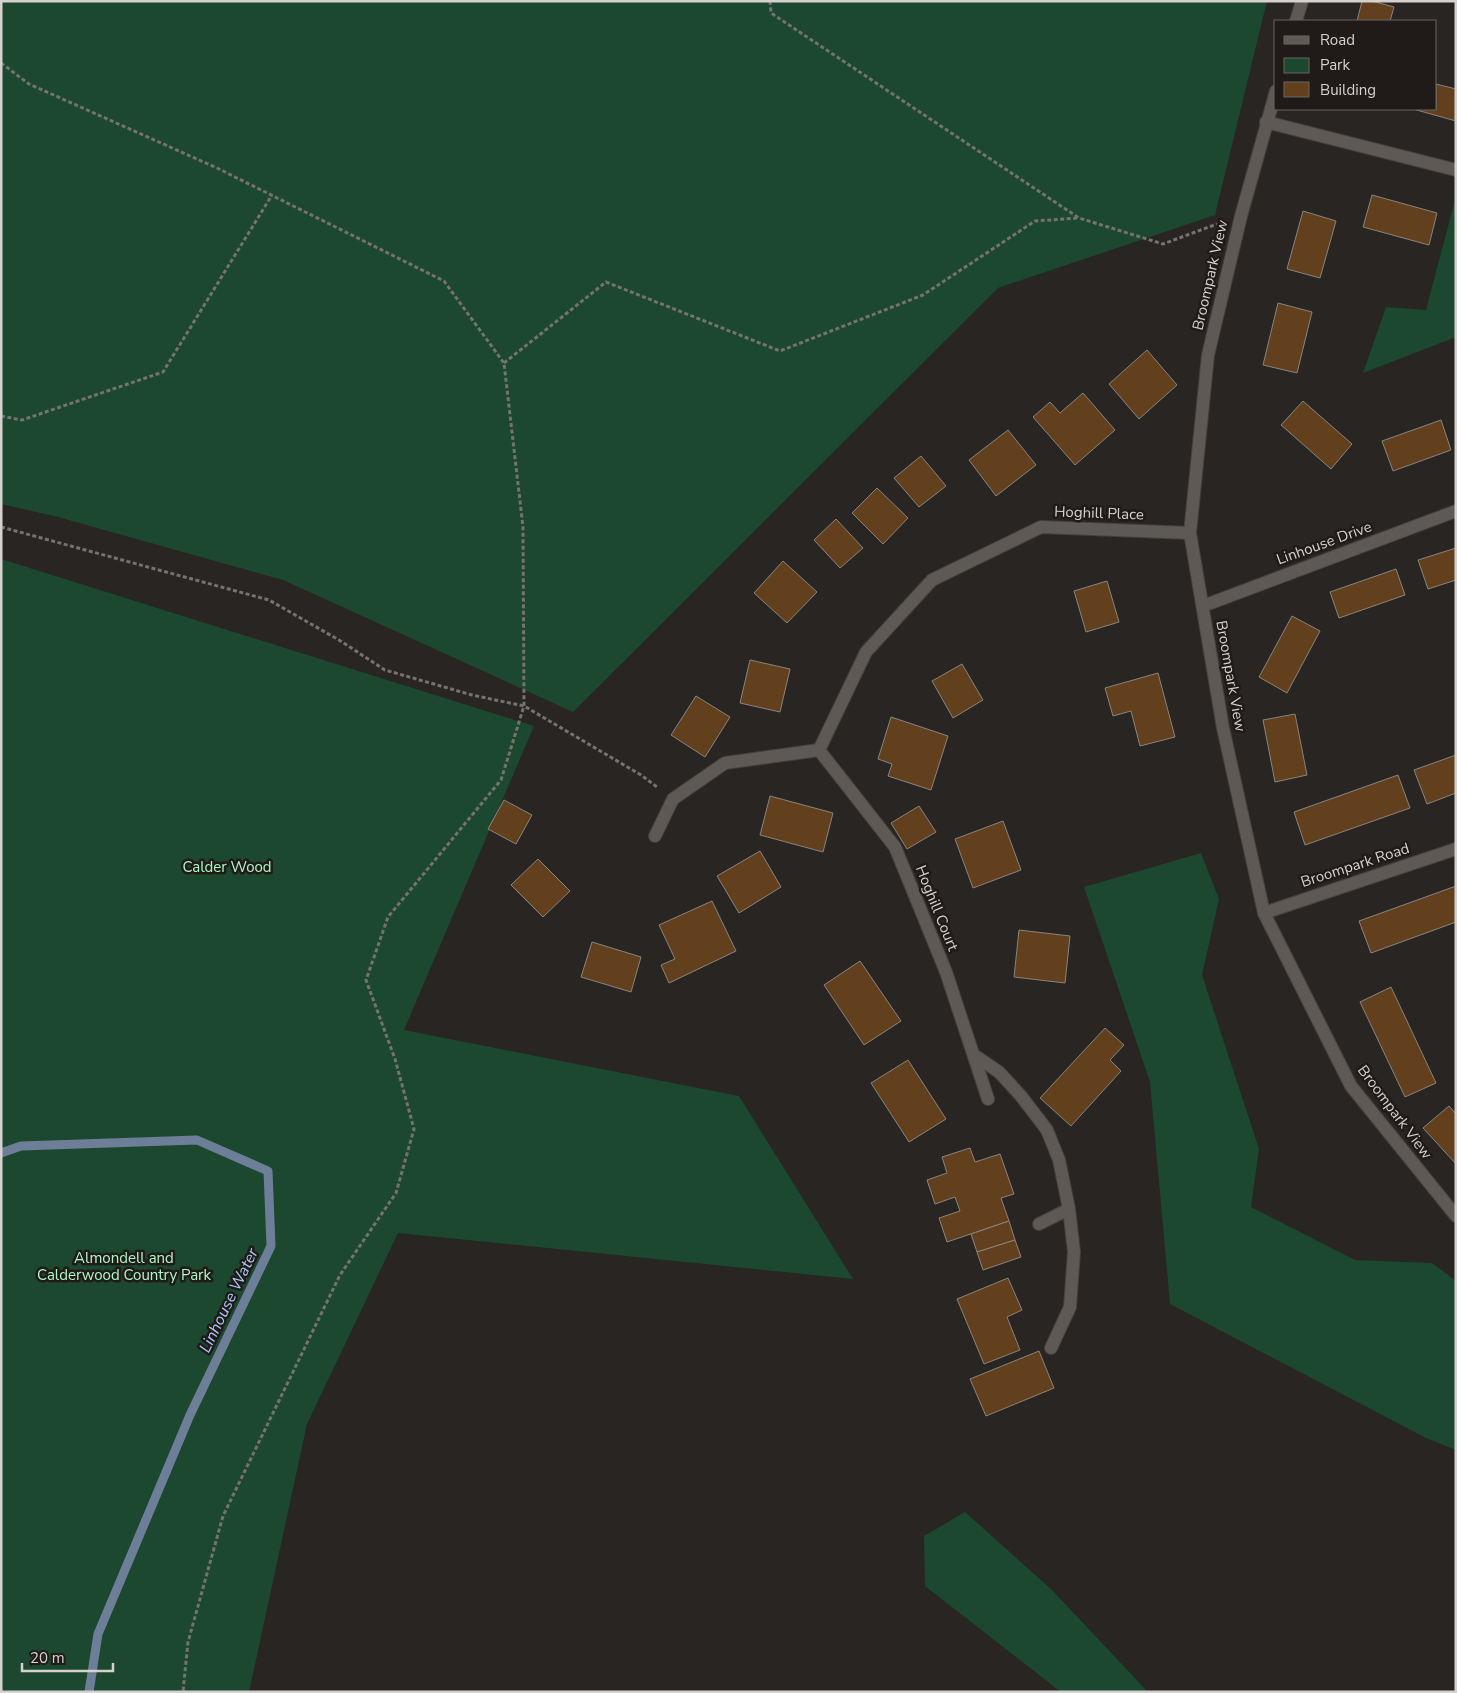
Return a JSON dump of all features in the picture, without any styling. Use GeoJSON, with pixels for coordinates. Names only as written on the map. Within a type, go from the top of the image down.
{"type":"FeatureCollection","features":[{"type":"Feature","properties":{"kind":"street"},"geometry":{"type":"LineString","coordinates":[[1296,20],[1302,1]]}},
{"type":"Feature","properties":{"kind":"street","name":"Broompark View"},"geometry":{"type":"LineString","coordinates":[[1274,97],[1241,216],[1208,354],[1190,533],[1223,728],[1264,913],[1350,1086],[1456,1216]]}},
{"type":"Feature","properties":{"kind":"street"},"geometry":{"type":"LineString","coordinates":[[1266,122],[1456,170]]}},
{"type":"Feature","properties":{"kind":"street","name":"Linhouse Drive"},"geometry":{"type":"LineString","coordinates":[[1203,606],[1456,512]]}},
{"type":"Feature","properties":{"kind":"street","name":"Hoghill Place"},"geometry":{"type":"LineString","coordinates":[[818,750],[866,652],[932,580],[1041,527],[1190,533]]}},
{"type":"Feature","properties":{"kind":"street"},"geometry":{"type":"LineString","coordinates":[[654,836],[673,799],[725,763],[818,750]]}},
{"type":"Feature","properties":{"kind":"street","name":"Hoghill Court"},"geometry":{"type":"LineString","coordinates":[[818,750],[895,848],[946,972],[988,1098]]}},
{"type":"Feature","properties":{"kind":"street","name":"Broompark Road"},"geometry":{"type":"LineString","coordinates":[[1264,913],[1456,849]]}},
{"type":"Feature","properties":{"kind":"street"},"geometry":{"type":"LineString","coordinates":[[974,1055],[998,1072],[1021,1096],[1048,1130],[1059,1160],[1069,1209],[1074,1252],[1070,1307],[1051,1348]]}},
{"type":"Feature","properties":{"kind":"street"},"geometry":{"type":"LineString","coordinates":[[1039,1224],[1069,1209]]}},
{"type":"Feature","properties":{"kind":"path"},"geometry":{"type":"LineString","coordinates":[[770,1],[771,13],[1079,218],[1163,244],[1241,216]]}},
{"type":"Feature","properties":{"kind":"path"},"geometry":{"type":"LineString","coordinates":[[1,63],[29,84],[217,168],[444,281],[504,363],[523,527],[524,706],[501,780],[388,917],[366,980],[394,1058],[414,1129],[396,1194],[340,1275],[223,1516],[188,1642],[183,1692]]}},
{"type":"Feature","properties":{"kind":"path"},"geometry":{"type":"LineString","coordinates":[[1,416],[22,420],[163,372],[272,195]]}},
{"type":"Feature","properties":{"kind":"path"},"geometry":{"type":"LineString","coordinates":[[504,363],[606,282],[780,351],[923,295],[1036,221],[1079,218]]}},
{"type":"Feature","properties":{"kind":"path"},"geometry":{"type":"LineString","coordinates":[[1,527],[269,600],[339,640],[385,670],[472,695],[524,706],[641,775],[673,799]]}},
{"type":"Feature","properties":{"kind":"green space"},"geometry":{"type":"Polygon","coordinates":[[[1,1],[1267,1],[1215,215],[998,288],[573,712],[283,580],[58,517],[1,504],[1,1]]]}},
{"type":"Feature","properties":{"kind":"green space"},"geometry":{"type":"Polygon","coordinates":[[[1456,196],[1456,337],[1363,373],[1386,307],[1426,310],[1456,196]]]}},
{"type":"Feature","properties":{"kind":"green space","name":"Calder Wood"},"geometry":{"type":"Polygon","coordinates":[[[1,559],[534,726],[404,1030],[739,1096],[853,1279],[398,1233],[307,1424],[249,1692],[1,1692],[1,559]]]}},
{"type":"Feature","properties":{"kind":"green space"},"geometry":{"type":"Polygon","coordinates":[[[1201,853],[1219,899],[1202,975],[1259,1149],[1251,1207],[1355,1260],[1432,1263],[1456,1281],[1456,1450],[1426,1438],[1170,1304],[1150,1082],[1084,887],[1201,853]]]}},
{"type":"Feature","properties":{"kind":"green space"},"geometry":{"type":"Polygon","coordinates":[[[965,1512],[1052,1590],[1148,1692],[1061,1692],[925,1586],[924,1536],[965,1512]]]}},
{"type":"Feature","properties":{"kind":"building"},"geometry":{"type":"Polygon","coordinates":[[[1362,1],[1372,1],[1394,7],[1390,20],[1357,20],[1362,1]]]}},
{"type":"Feature","properties":{"kind":"building"},"geometry":{"type":"Polygon","coordinates":[[[1437,84],[1456,89],[1456,121],[1417,110],[1437,110],[1437,84]]]}},
{"type":"Feature","properties":{"kind":"building"},"geometry":{"type":"Polygon","coordinates":[[[1372,195],[1437,213],[1429,245],[1363,227],[1372,195]]]}},
{"type":"Feature","properties":{"kind":"building"},"geometry":{"type":"Polygon","coordinates":[[[1303,211],[1336,221],[1320,278],[1287,269],[1303,211]]]}},
{"type":"Feature","properties":{"kind":"building"},"geometry":{"type":"Polygon","coordinates":[[[1278,303],[1312,312],[1297,373],[1263,365],[1278,303]]]}},
{"type":"Feature","properties":{"kind":"building"},"geometry":{"type":"Polygon","coordinates":[[[1147,350],[1177,385],[1139,419],[1109,384],[1147,350]]]}},
{"type":"Feature","properties":{"kind":"building"},"geometry":{"type":"Polygon","coordinates":[[[1083,393],[1115,430],[1075,465],[1033,417],[1050,402],[1060,413],[1083,393]]]}},
{"type":"Feature","properties":{"kind":"building"},"geometry":{"type":"Polygon","coordinates":[[[1303,401],[1352,444],[1331,469],[1281,425],[1303,401]]]}},
{"type":"Feature","properties":{"kind":"building"},"geometry":{"type":"Polygon","coordinates":[[[1441,420],[1451,450],[1393,471],[1382,441],[1441,420]]]}},
{"type":"Feature","properties":{"kind":"building"},"geometry":{"type":"Polygon","coordinates":[[[1008,430],[1036,465],[996,496],[969,460],[1008,430]]]}},
{"type":"Feature","properties":{"kind":"building"},"geometry":{"type":"Polygon","coordinates":[[[921,456],[946,486],[919,507],[894,478],[921,456]]]}},
{"type":"Feature","properties":{"kind":"building"},"geometry":{"type":"Polygon","coordinates":[[[877,488],[908,518],[883,544],[852,513],[877,488]]]}},
{"type":"Feature","properties":{"kind":"building"},"geometry":{"type":"Polygon","coordinates":[[[836,519],[863,548],[840,568],[814,540],[836,519]]]}},
{"type":"Feature","properties":{"kind":"building"},"geometry":{"type":"Polygon","coordinates":[[[1456,548],[1456,580],[1428,589],[1418,560],[1456,548]]]}},
{"type":"Feature","properties":{"kind":"building"},"geometry":{"type":"Polygon","coordinates":[[[783,561],[817,592],[787,623],[754,593],[783,561]]]}},
{"type":"Feature","properties":{"kind":"building"},"geometry":{"type":"Polygon","coordinates":[[[1396,569],[1405,595],[1339,618],[1330,592],[1396,569]]]}},
{"type":"Feature","properties":{"kind":"building"},"geometry":{"type":"Polygon","coordinates":[[[1107,581],[1119,622],[1086,632],[1074,591],[1107,581]]]}},
{"type":"Feature","properties":{"kind":"building"},"geometry":{"type":"Polygon","coordinates":[[[1292,616],[1320,631],[1287,693],[1259,677],[1292,616]]]}},
{"type":"Feature","properties":{"kind":"building"},"geometry":{"type":"Polygon","coordinates":[[[750,660],[790,669],[780,712],[740,703],[750,660]]]}},
{"type":"Feature","properties":{"kind":"building"},"geometry":{"type":"Polygon","coordinates":[[[962,664],[983,700],[953,718],[932,681],[962,664]]]}},
{"type":"Feature","properties":{"kind":"building"},"geometry":{"type":"Polygon","coordinates":[[[1158,673],[1175,737],[1140,746],[1131,711],[1113,716],[1105,688],[1158,673]]]}},
{"type":"Feature","properties":{"kind":"building"},"geometry":{"type":"Polygon","coordinates":[[[696,696],[730,717],[705,757],[671,735],[696,696]]]}},
{"type":"Feature","properties":{"kind":"building"},"geometry":{"type":"Polygon","coordinates":[[[1295,714],[1307,775],[1275,782],[1263,720],[1295,714]]]}},
{"type":"Feature","properties":{"kind":"building"},"geometry":{"type":"Polygon","coordinates":[[[891,717],[948,736],[931,790],[888,776],[892,764],[878,759],[891,717]]]}},
{"type":"Feature","properties":{"kind":"building"},"geometry":{"type":"Polygon","coordinates":[[[1456,755],[1456,793],[1427,804],[1414,770],[1456,755]]]}},
{"type":"Feature","properties":{"kind":"building"},"geometry":{"type":"Polygon","coordinates":[[[1398,775],[1410,808],[1305,845],[1294,812],[1398,775]]]}},
{"type":"Feature","properties":{"kind":"building"},"geometry":{"type":"Polygon","coordinates":[[[770,796],[833,813],[823,852],[760,835],[770,796]]]}},
{"type":"Feature","properties":{"kind":"building"},"geometry":{"type":"Polygon","coordinates":[[[504,800],[532,815],[516,844],[488,829],[504,800]]]}},
{"type":"Feature","properties":{"kind":"building"},"geometry":{"type":"Polygon","coordinates":[[[919,806],[936,832],[907,849],[891,823],[919,806]]]}},
{"type":"Feature","properties":{"kind":"building"},"geometry":{"type":"Polygon","coordinates":[[[1003,821],[1021,870],[973,888],[955,839],[1003,821]]]}},
{"type":"Feature","properties":{"kind":"building"},"geometry":{"type":"Polygon","coordinates":[[[760,851],[781,887],[739,913],[717,876],[760,851]]]}},
{"type":"Feature","properties":{"kind":"building"},"geometry":{"type":"Polygon","coordinates":[[[538,859],[570,891],[543,917],[511,885],[538,859]]]}},
{"type":"Feature","properties":{"kind":"building"},"geometry":{"type":"Polygon","coordinates":[[[1456,886],[1456,922],[1371,953],[1359,921],[1456,886]]]}},
{"type":"Feature","properties":{"kind":"building"},"geometry":{"type":"Polygon","coordinates":[[[712,901],[736,951],[669,983],[661,965],[675,959],[659,925],[712,901]]]}},
{"type":"Feature","properties":{"kind":"building"},"geometry":{"type":"Polygon","coordinates":[[[1019,930],[1070,936],[1065,983],[1014,977],[1019,930]]]}},
{"type":"Feature","properties":{"kind":"building"},"geometry":{"type":"Polygon","coordinates":[[[592,942],[641,957],[631,992],[581,977],[592,942]]]}},
{"type":"Feature","properties":{"kind":"building"},"geometry":{"type":"Polygon","coordinates":[[[860,961],[901,1021],[864,1045],[824,985],[860,961]]]}},
{"type":"Feature","properties":{"kind":"building"},"geometry":{"type":"Polygon","coordinates":[[[1391,987],[1436,1083],[1405,1097],[1360,1002],[1391,987]]]}},
{"type":"Feature","properties":{"kind":"building"},"geometry":{"type":"Polygon","coordinates":[[[1105,1028],[1124,1045],[1110,1060],[1121,1071],[1071,1126],[1040,1098],[1105,1028]]]}},
{"type":"Feature","properties":{"kind":"building"},"geometry":{"type":"Polygon","coordinates":[[[908,1060],[946,1119],[909,1142],[871,1083],[908,1060]]]}},
{"type":"Feature","properties":{"kind":"building"},"geometry":{"type":"Polygon","coordinates":[[[1449,1106],[1456,1114],[1456,1164],[1423,1128],[1449,1106]]]}},
{"type":"Feature","properties":{"kind":"building"},"geometry":{"type":"Polygon","coordinates":[[[970,1148],[975,1162],[1000,1154],[1014,1194],[1001,1198],[1009,1221],[947,1242],[939,1218],[960,1211],[955,1197],[935,1204],[927,1180],[947,1173],[942,1157],[970,1148]]]}},
{"type":"Feature","properties":{"kind":"building"},"geometry":{"type":"Polygon","coordinates":[[[1009,1221],[1015,1240],[977,1252],[971,1234],[1009,1221]]]}},
{"type":"Feature","properties":{"kind":"building"},"geometry":{"type":"Polygon","coordinates":[[[1015,1240],[1021,1257],[983,1270],[977,1252],[1015,1240]]]}},
{"type":"Feature","properties":{"kind":"building"},"geometry":{"type":"Polygon","coordinates":[[[1008,1278],[1022,1310],[1007,1317],[1020,1350],[984,1364],[957,1299],[1008,1278]]]}},
{"type":"Feature","properties":{"kind":"building"},"geometry":{"type":"Polygon","coordinates":[[[1039,1351],[1054,1388],[986,1416],[970,1379],[1039,1351]]]}},
{"type":"Feature","properties":{"kind":"waterway","name":"Linhouse Water"},"geometry":{"type":"LineString","coordinates":[[1,1153],[21,1146],[197,1140],[268,1171],[271,1246],[190,1415],[98,1634],[89,1692]]}},
{"type":"Feature","properties":{"kind":"park label","name":"Almondell and Calderwood Country Park"},"geometry":{"type":"Point","coordinates":[124,1266]}}]}
